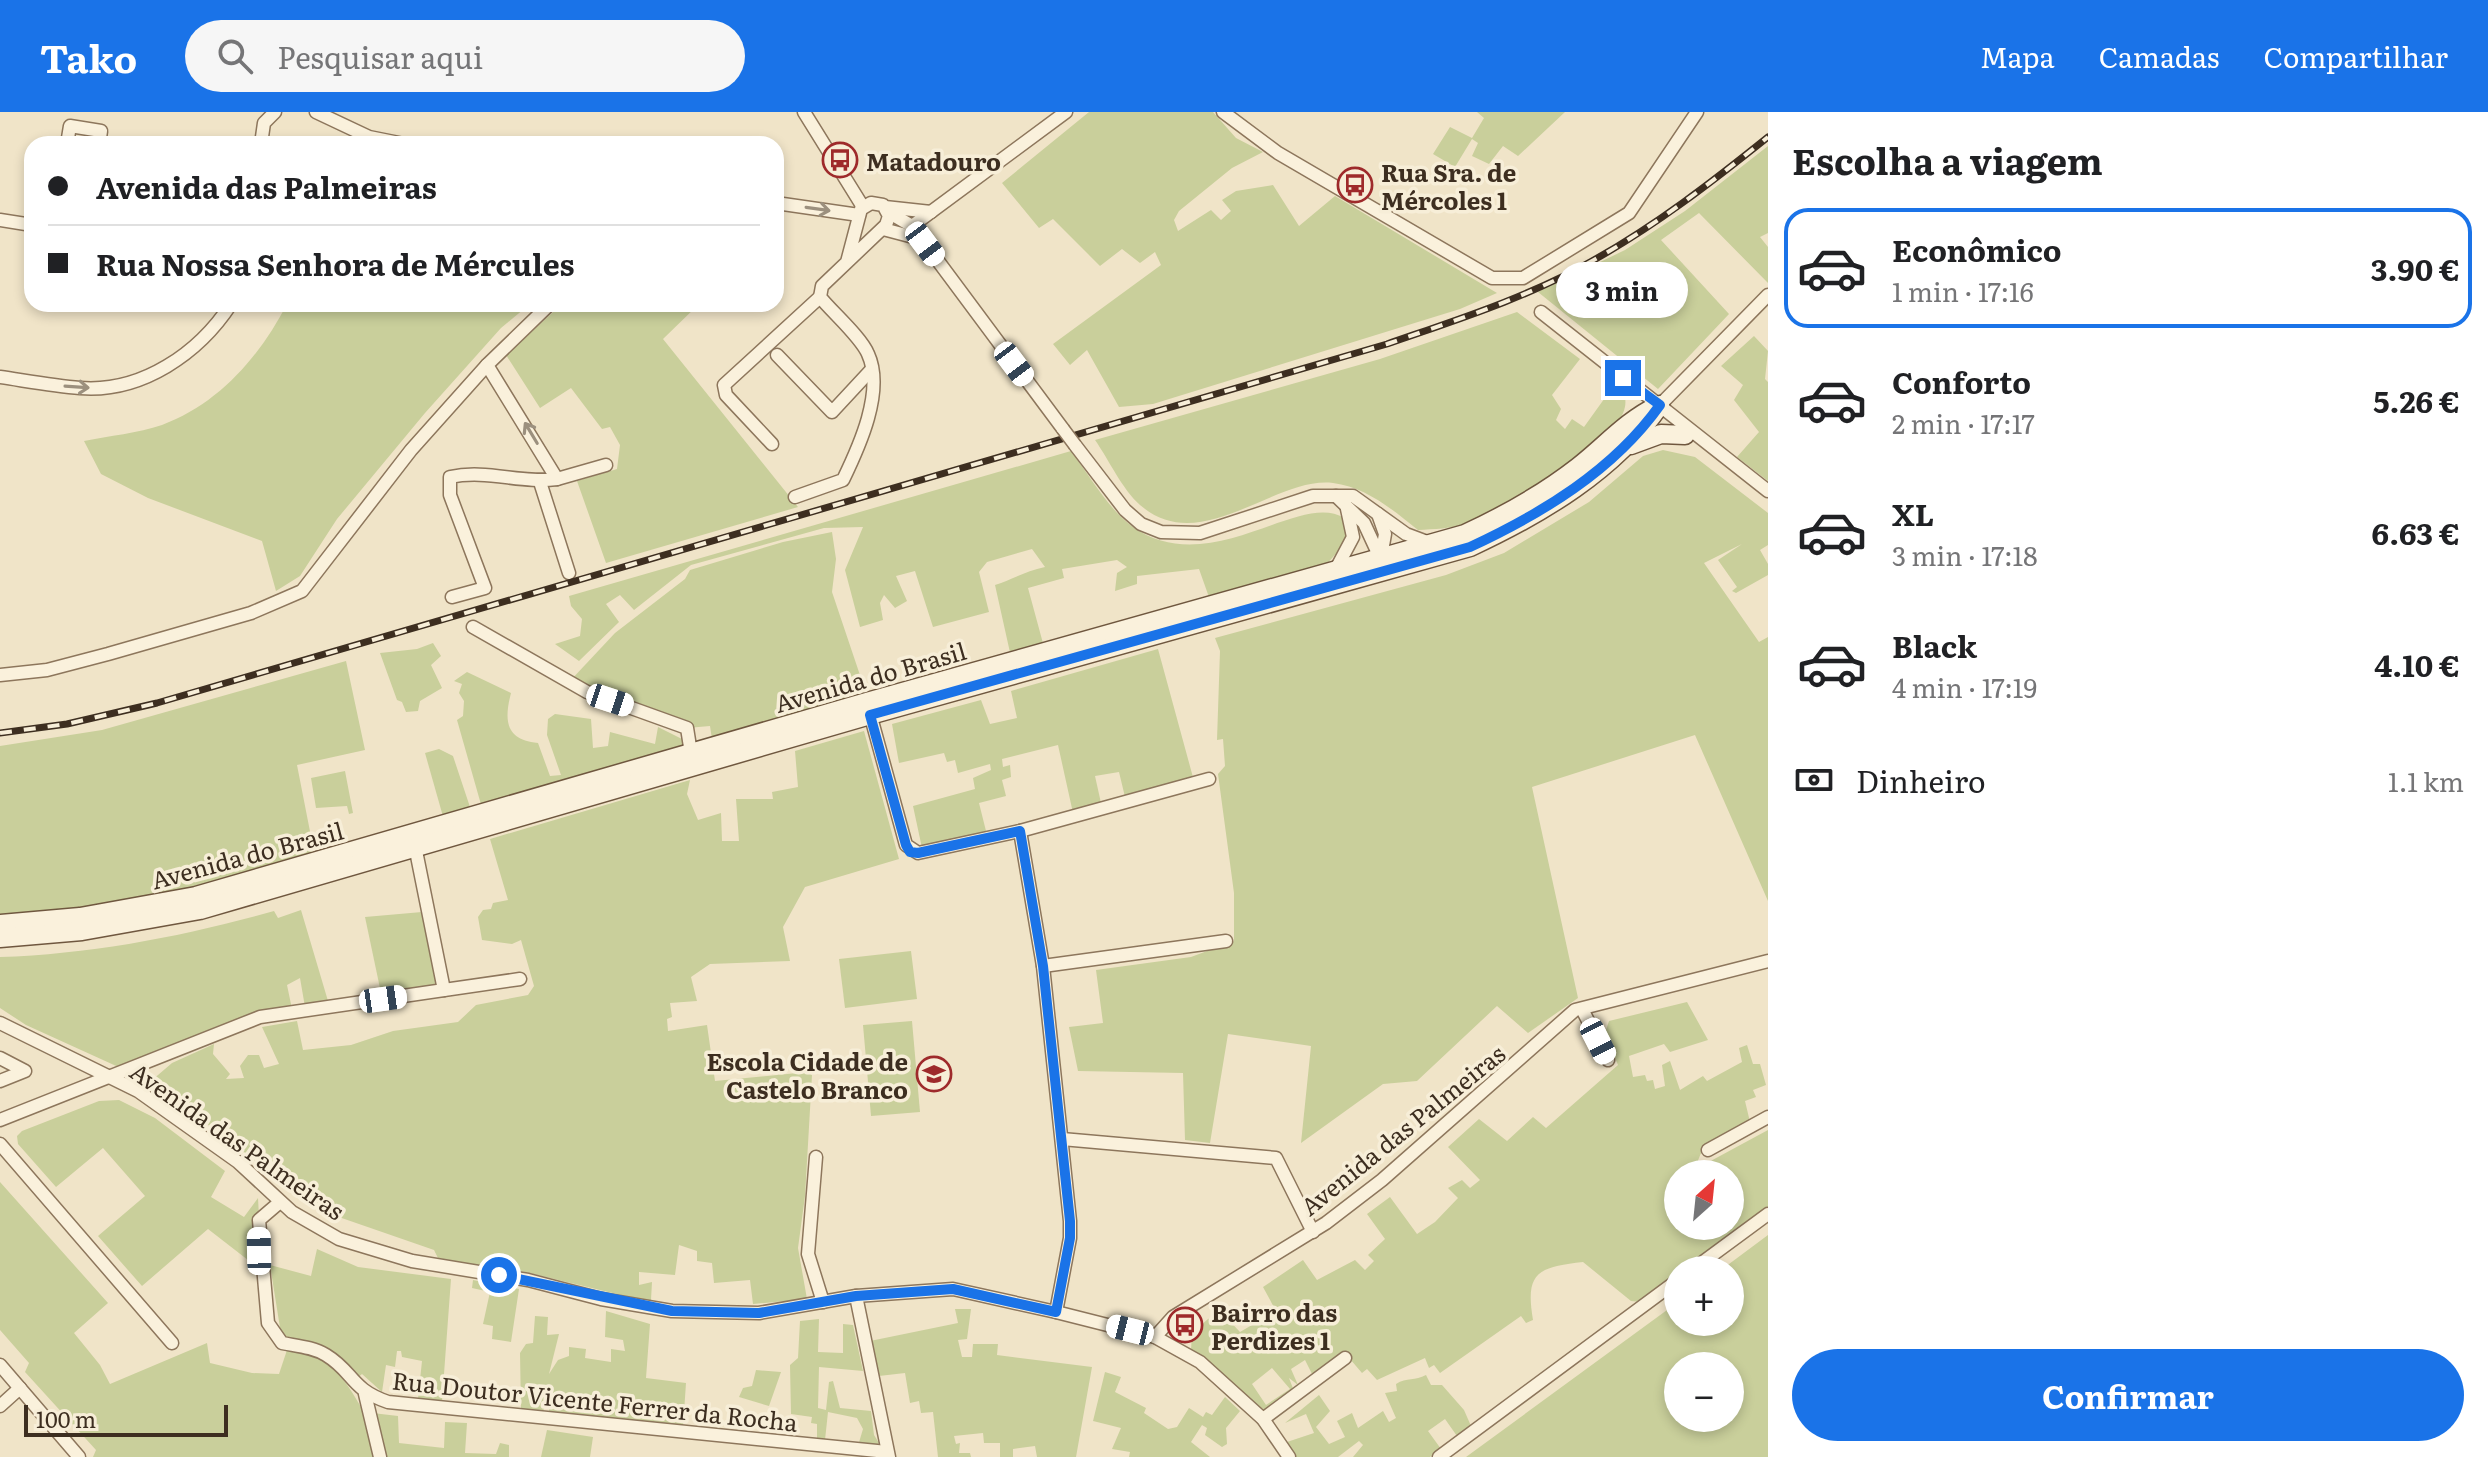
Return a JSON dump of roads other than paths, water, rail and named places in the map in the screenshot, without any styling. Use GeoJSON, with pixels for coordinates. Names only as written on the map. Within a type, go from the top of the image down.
{"type":"FeatureCollection","features":[{"type":"Feature","properties":{"kind":"main road","name":"Avenida do Brasil"},"geometry":{"type":"LineString","coordinates":[[0,924],[80,917],[196,896],[414,840],[1335,570],[1470,547],[1528,520],[1621,450],[1660,405]]}},
{"type":"Feature","properties":{"kind":"main road","name":"Avenida do Brasil"},"geometry":{"type":"LineString","coordinates":[[0,938],[82,931],[200,910],[691,753],[868,708],[1383,564],[1430,543],[1465,534],[1521,508],[1577,468],[1635,417],[1660,405]]}},
{"type":"Feature","properties":{"kind":"main road","name":"Avenida do Brasil"},"geometry":{"type":"LineString","coordinates":[[1621,450],[1661,434],[1685,435]]}},
{"type":"Feature","properties":{"kind":"street"},"geometry":{"type":"LineString","coordinates":[[68,136],[71,112]]}},
{"type":"Feature","properties":{"kind":"street"},"geometry":{"type":"LineString","coordinates":[[262,136],[264,123],[275,112]]}},
{"type":"Feature","properties":{"kind":"street"},"geometry":{"type":"LineString","coordinates":[[316,112],[367,136]]}},
{"type":"Feature","properties":{"kind":"street"},"geometry":{"type":"LineString","coordinates":[[803,112],[867,230],[921,239]]}},
{"type":"Feature","properties":{"kind":"street"},"geometry":{"type":"LineString","coordinates":[[912,226],[1066,112]]}},
{"type":"Feature","properties":{"kind":"street"},"geometry":{"type":"LineString","coordinates":[[1223,112],[1278,153],[1492,278],[1523,278],[1629,213],[1697,112]]}},
{"type":"Feature","properties":{"kind":"street"},"geometry":{"type":"LineString","coordinates":[[70,126],[101,131],[100,136]]}},
{"type":"Feature","properties":{"kind":"street"},"geometry":{"type":"LineString","coordinates":[[847,262],[861,214],[876,203],[912,226],[1075,445],[1125,510],[1141,524],[1161,532],[1200,533],[1313,496],[1353,496],[1406,534],[1430,543]]}},
{"type":"Feature","properties":{"kind":"street"},"geometry":{"type":"LineString","coordinates":[[784,204],[861,214]]}},
{"type":"Feature","properties":{"kind":"street"},"geometry":{"type":"LineString","coordinates":[[886,210],[931,212]]}},
{"type":"Feature","properties":{"kind":"street"},"geometry":{"type":"LineString","coordinates":[[772,444],[726,395],[724,385],[820,297],[822,286],[881,230],[888,220],[886,210]]}},
{"type":"Feature","properties":{"kind":"street"},"geometry":{"type":"LineString","coordinates":[[0,220],[24,224]]}},
{"type":"Feature","properties":{"kind":"street"},"geometry":{"type":"LineString","coordinates":[[1719,452],[1665,426],[1660,418],[1660,405],[1768,295]]}},
{"type":"Feature","properties":{"kind":"street"},"geometry":{"type":"LineString","coordinates":[[795,497],[843,480],[858,449],[874,386],[868,354],[820,297]]}},
{"type":"Feature","properties":{"kind":"street"},"geometry":{"type":"LineString","coordinates":[[0,377],[83,389],[133,380],[180,361],[211,334],[226,312]]}},
{"type":"Feature","properties":{"kind":"street"},"geometry":{"type":"LineString","coordinates":[[0,675],[47,670],[108,654],[251,613],[302,591],[411,450],[487,365],[542,312]]}},
{"type":"Feature","properties":{"kind":"street"},"geometry":{"type":"LineString","coordinates":[[1541,312],[1768,491]]}},
{"type":"Feature","properties":{"kind":"street"},"geometry":{"type":"LineString","coordinates":[[777,355],[832,412],[871,370]]}},
{"type":"Feature","properties":{"kind":"street"},"geometry":{"type":"LineString","coordinates":[[487,365],[557,479]]}},
{"type":"Feature","properties":{"kind":"street"},"geometry":{"type":"LineString","coordinates":[[452,597],[485,588],[450,495],[450,477],[480,473],[540,482],[606,465]]}},
{"type":"Feature","properties":{"kind":"street"},"geometry":{"type":"LineString","coordinates":[[540,482],[569,573]]}},
{"type":"Feature","properties":{"kind":"street"},"geometry":{"type":"LineString","coordinates":[[1336,496],[1364,523],[1383,564]]}},
{"type":"Feature","properties":{"kind":"street"},"geometry":{"type":"LineString","coordinates":[[1335,570],[1346,555],[1353,537],[1347,509]]}},
{"type":"Feature","properties":{"kind":"street"},"geometry":{"type":"LineString","coordinates":[[1377,513],[1385,534],[1383,564]]}},
{"type":"Feature","properties":{"kind":"street"},"geometry":{"type":"LineString","coordinates":[[473,627],[587,692],[687,728],[691,753]]}},
{"type":"Feature","properties":{"kind":"street"},"geometry":{"type":"LineString","coordinates":[[868,708],[910,852],[918,853],[1020,831],[1209,779]]}},
{"type":"Feature","properties":{"kind":"street"},"geometry":{"type":"LineString","coordinates":[[1020,831],[1043,966],[1070,1238],[1056,1312]]}},
{"type":"Feature","properties":{"kind":"street"},"geometry":{"type":"LineString","coordinates":[[414,840],[444,990]]}},
{"type":"Feature","properties":{"kind":"street"},"geometry":{"type":"LineString","coordinates":[[1043,966],[1226,941]]}},
{"type":"Feature","properties":{"kind":"street","name":"Avenida das Palmeiras"},"geometry":{"type":"LineString","coordinates":[[0,1023],[138,1091],[238,1162],[280,1202],[339,1239],[412,1261],[528,1280],[601,1299],[672,1311],[759,1313],[856,1296],[953,1289],[1155,1337],[1173,1317],[1313,1232],[1382,1180],[1575,1010],[1768,961]]}},
{"type":"Feature","properties":{"kind":"street"},"geometry":{"type":"LineString","coordinates":[[0,1120],[260,1017],[520,979]]}},
{"type":"Feature","properties":{"kind":"street"},"geometry":{"type":"LineString","coordinates":[[1582,1009],[1608,1060]]}},
{"type":"Feature","properties":{"kind":"street"},"geometry":{"type":"LineString","coordinates":[[0,1058],[25,1071],[0,1081]]}},
{"type":"Feature","properties":{"kind":"street"},"geometry":{"type":"LineString","coordinates":[[1708,1150],[1768,1117]]}},
{"type":"Feature","properties":{"kind":"street"},"geometry":{"type":"LineString","coordinates":[[1062,1139],[1276,1158],[1313,1232]]}},
{"type":"Feature","properties":{"kind":"street"},"geometry":{"type":"LineString","coordinates":[[0,1144],[172,1343]]}},
{"type":"Feature","properties":{"kind":"street"},"geometry":{"type":"LineString","coordinates":[[816,1157],[808,1254],[823,1302]]}},
{"type":"Feature","properties":{"kind":"street","name":"Rua Doutor Vicente Ferrer da Rocha"},"geometry":{"type":"LineString","coordinates":[[280,1202],[259,1220],[268,1323],[282,1343],[314,1349],[329,1356],[365,1394],[388,1402],[888,1455]]}},
{"type":"Feature","properties":{"kind":"street"},"geometry":{"type":"LineString","coordinates":[[1711,1256],[1768,1214]]}},
{"type":"Feature","properties":{"kind":"street"},"geometry":{"type":"LineString","coordinates":[[1439,1457],[1664,1290]]}},
{"type":"Feature","properties":{"kind":"street"},"geometry":{"type":"LineString","coordinates":[[856,1296],[888,1455]]}},
{"type":"Feature","properties":{"kind":"street"},"geometry":{"type":"LineString","coordinates":[[1155,1337],[1200,1362],[1263,1419],[1289,1457]]}},
{"type":"Feature","properties":{"kind":"street"},"geometry":{"type":"LineString","coordinates":[[1263,1419],[1345,1358]]}},
{"type":"Feature","properties":{"kind":"street"},"geometry":{"type":"LineString","coordinates":[[0,1365],[79,1457]]}},
{"type":"Feature","properties":{"kind":"street"},"geometry":{"type":"LineString","coordinates":[[0,1406],[20,1388]]}},
{"type":"Feature","properties":{"kind":"street"},"geometry":{"type":"LineString","coordinates":[[365,1394],[380,1457]]}},
{"type":"Feature","properties":{"kind":"railway"},"geometry":{"type":"LineString","coordinates":[[0,733],[67,724],[157,703],[1387,344],[1518,297],[1592,261],[1683,203],[1768,137]]}},
{"type":"Feature","properties":{"kind":"place","name":"Matadouro"},"geometry":{"type":"Point","coordinates":[840,160]}},
{"type":"Feature","properties":{"kind":"place","name":"Rua Sra. de Mércoles 1"},"geometry":{"type":"Point","coordinates":[1355,185]}},
{"type":"Feature","properties":{"kind":"place","name":"Escola Cidade de Castelo Branco"},"geometry":{"type":"Point","coordinates":[934,1074]}},
{"type":"Feature","properties":{"kind":"place","name":"Bairro das Perdizes 1"},"geometry":{"type":"Point","coordinates":[1185,1325]}}]}
